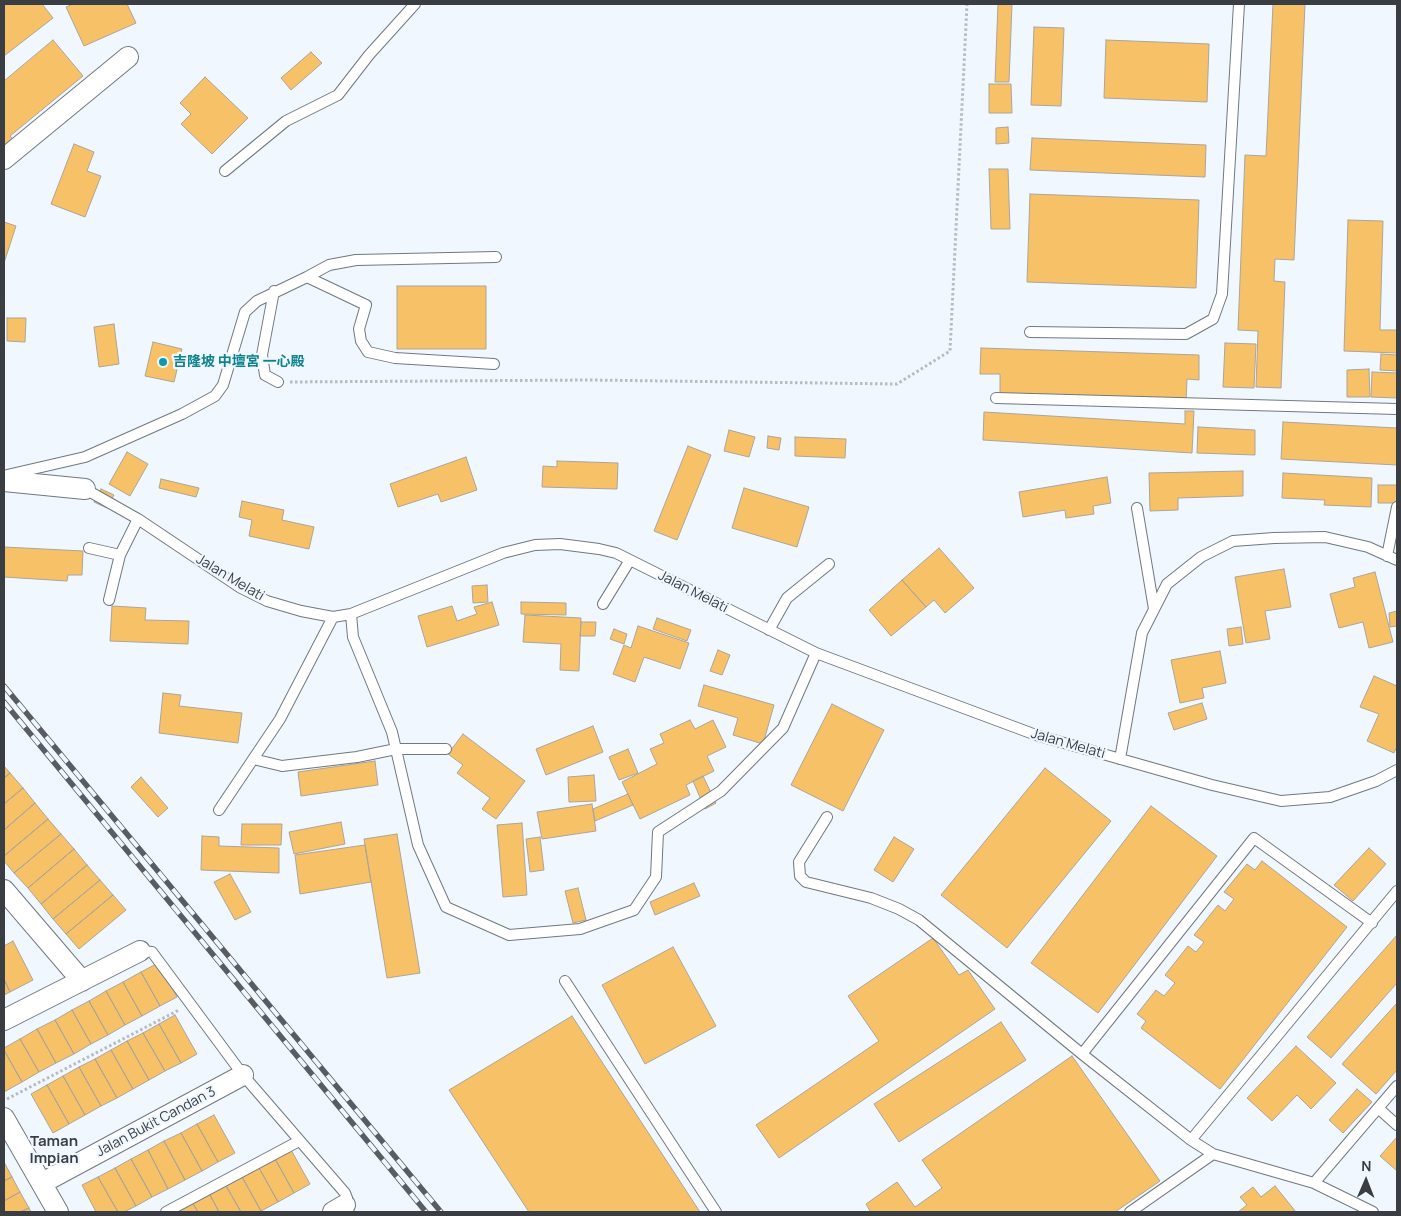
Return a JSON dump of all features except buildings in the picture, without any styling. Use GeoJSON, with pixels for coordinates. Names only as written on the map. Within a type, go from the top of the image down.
{"type":"FeatureCollection","features":[{"type":"Feature","properties":{"kind":"street"},"geometry":{"type":"LineString","coordinates":[[4,159],[128,57]]}},
{"type":"Feature","properties":{"kind":"street","name":"Jalan Melati"},"geometry":{"type":"LineString","coordinates":[[4,481],[85,489]]}},
{"type":"Feature","properties":{"kind":"street"},"geometry":{"type":"LineString","coordinates":[[4,890],[82,981]]}},
{"type":"Feature","properties":{"kind":"street"},"geometry":{"type":"LineString","coordinates":[[4,1020],[140,951]]}},
{"type":"Feature","properties":{"kind":"street","name":"Jalan Bukit Candan 3"},"geometry":{"type":"LineString","coordinates":[[42,1182],[243,1075]]}},
{"type":"Feature","properties":{"kind":"street"},"geometry":{"type":"LineString","coordinates":[[4,1118],[58,1212]]}},
{"type":"Feature","properties":{"kind":"lane"},"geometry":{"type":"LineString","coordinates":[[226,171],[286,121],[338,95],[369,55],[415,4]]}},
{"type":"Feature","properties":{"kind":"lane"},"geometry":{"type":"LineString","coordinates":[[1030,332],[1186,334],[1213,319],[1222,294],[1240,4]]}},
{"type":"Feature","properties":{"kind":"lane"},"geometry":{"type":"LineString","coordinates":[[4,476],[86,458],[182,414],[215,396],[223,385],[245,312],[257,301],[274,291],[307,278],[329,265],[356,260],[496,257]]}},
{"type":"Feature","properties":{"kind":"lane"},"geometry":{"type":"LineString","coordinates":[[307,278],[366,305],[358,330],[361,341],[368,352],[395,358],[494,364]]}},
{"type":"Feature","properties":{"kind":"lane"},"geometry":{"type":"LineString","coordinates":[[274,291],[262,355],[265,375],[278,382]]}},
{"type":"Feature","properties":{"kind":"lane"},"geometry":{"type":"LineString","coordinates":[[996,398],[1397,409]]}},
{"type":"Feature","properties":{"kind":"lane","name":"Jalan Melati"},"geometry":{"type":"LineString","coordinates":[[85,489],[138,519],[241,588],[267,601],[333,617],[351,614],[503,553],[535,545],[560,544],[599,549],[616,553],[816,653],[1036,735],[1120,759],[1281,801],[1330,797],[1376,781],[1397,770]]}},
{"type":"Feature","properties":{"kind":"lane"},"geometry":{"type":"LineString","coordinates":[[1387,556],[1397,507]]}},
{"type":"Feature","properties":{"kind":"lane"},"geometry":{"type":"LineString","coordinates":[[1137,508],[1154,609]]}},
{"type":"Feature","properties":{"kind":"lane"},"geometry":{"type":"LineString","coordinates":[[109,600],[120,554],[138,519]]}},
{"type":"Feature","properties":{"kind":"lane"},"geometry":{"type":"LineString","coordinates":[[1120,759],[1142,633],[1167,584],[1201,556],[1233,542],[1274,538],[1325,537],[1368,548],[1397,560]]}},
{"type":"Feature","properties":{"kind":"lane"},"geometry":{"type":"LineString","coordinates":[[89,548],[120,554]]}},
{"type":"Feature","properties":{"kind":"lane"},"geometry":{"type":"LineString","coordinates":[[603,604],[630,560]]}},
{"type":"Feature","properties":{"kind":"lane"},"geometry":{"type":"LineString","coordinates":[[769,630],[787,598],[829,564]]}},
{"type":"Feature","properties":{"kind":"lane"},"geometry":{"type":"LineString","coordinates":[[351,614],[353,637],[376,690],[396,749],[418,845],[446,908],[509,935],[580,929],[634,910],[656,878],[658,832],[721,791],[783,728],[816,653]]}},
{"type":"Feature","properties":{"kind":"lane"},"geometry":{"type":"LineString","coordinates":[[219,810],[280,719],[333,617]]}},
{"type":"Feature","properties":{"kind":"lane"},"geometry":{"type":"LineString","coordinates":[[253,759],[282,766],[357,757],[396,749],[446,749]]}},
{"type":"Feature","properties":{"kind":"lane"},"geometry":{"type":"LineString","coordinates":[[826,817],[799,862],[800,876],[806,882],[871,898],[899,909],[919,920],[1082,1054],[1191,1140],[1213,1154],[1314,1183],[1373,1212]]}},
{"type":"Feature","properties":{"kind":"lane"},"geometry":{"type":"LineString","coordinates":[[1082,1054],[1254,838],[1372,923]]}},
{"type":"Feature","properties":{"kind":"lane"},"geometry":{"type":"LineString","coordinates":[[1191,1140],[1397,892]]}},
{"type":"Feature","properties":{"kind":"lane"},"geometry":{"type":"LineString","coordinates":[[140,951],[152,952],[243,1075],[345,1193],[347,1198],[339,1209]]}},
{"type":"Feature","properties":{"kind":"lane"},"geometry":{"type":"LineString","coordinates":[[565,981],[716,1212]]}},
{"type":"Feature","properties":{"kind":"lane"},"geometry":{"type":"LineString","coordinates":[[1314,1183],[1397,1086]]}},
{"type":"Feature","properties":{"kind":"lane"},"geometry":{"type":"LineString","coordinates":[[1378,1108],[1397,1125]]}},
{"type":"Feature","properties":{"kind":"lane"},"geometry":{"type":"LineString","coordinates":[[166,1212],[299,1141]]}},
{"type":"Feature","properties":{"kind":"lane"},"geometry":{"type":"LineString","coordinates":[[1130,1212],[1213,1154]]}},
{"type":"Feature","properties":{"kind":"path"},"geometry":{"type":"LineString","coordinates":[[278,382],[589,380],[897,384],[950,351],[967,4]]}},
{"type":"Feature","properties":{"kind":"path"},"geometry":{"type":"LineString","coordinates":[[4,1101],[191,1004]]}},
{"type":"Feature","properties":{"kind":"railway"},"geometry":{"type":"LineString","coordinates":[[4,686],[441,1212]]}},
{"type":"Feature","properties":{"kind":"railway"},"geometry":{"type":"LineString","coordinates":[[4,702],[426,1212]]}},
{"type":"Feature","properties":{"kind":"place","name":"吉隆坡 中壇宮 一心殿"},"geometry":{"type":"Point","coordinates":[163,362]}},
{"type":"Feature","properties":{"kind":"district","name":"Taman Impian"},"geometry":{"type":"Point","coordinates":[54,1150]}}]}
